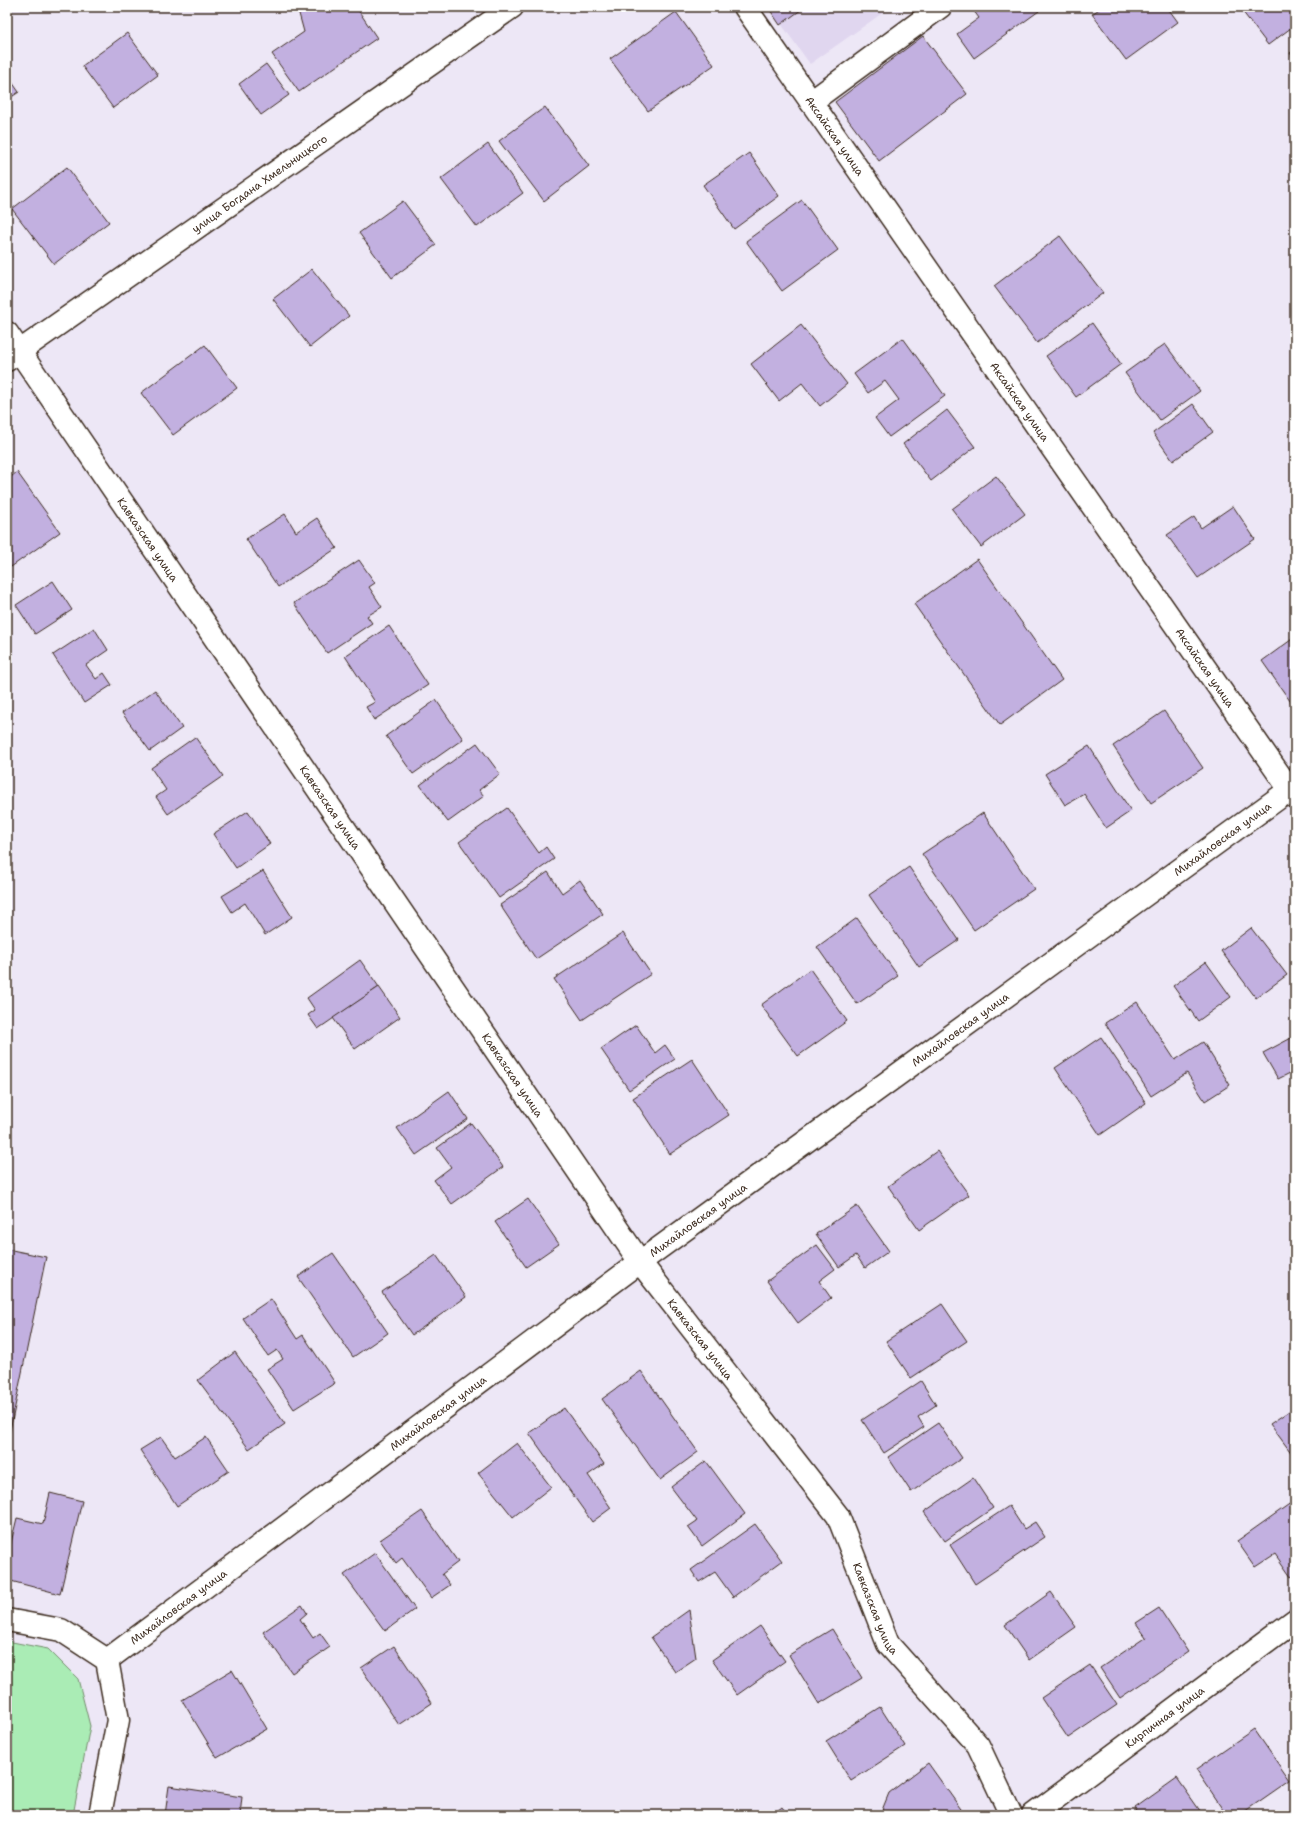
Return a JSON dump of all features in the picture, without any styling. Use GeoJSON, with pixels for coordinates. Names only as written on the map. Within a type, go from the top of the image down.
{"type":"FeatureCollection","features":[{"type":"Feature","properties":{"kind":"street","name":"улица Богдана Хмельницкого"},"geometry":{"type":"LineString","coordinates":[[13,355],[512,7]]}},
{"type":"Feature","properties":{"kind":"street","name":"Аксайская улица"},"geometry":{"type":"LineString","coordinates":[[745,7],[1293,791]]}},
{"type":"Feature","properties":{"kind":"street"},"geometry":{"type":"LineString","coordinates":[[811,102],[940,7]]}},
{"type":"Feature","properties":{"kind":"street","name":"Кавказская улица"},"geometry":{"type":"LineString","coordinates":[[7,333],[13,355],[640,1262],[838,1516],[888,1644],[978,1745],[1011,1815]]}},
{"type":"Feature","properties":{"kind":"street","name":"Михайловская улица"},"geometry":{"type":"LineString","coordinates":[[107,1660],[640,1262],[1293,791]]}},
{"type":"Feature","properties":{"kind":"street"},"geometry":{"type":"LineString","coordinates":[[7,1620],[61,1630],[107,1660],[118,1720],[100,1815]]}},
{"type":"Feature","properties":{"kind":"street","name":"Кирпичная улица"},"geometry":{"type":"LineString","coordinates":[[1033,1815],[1295,1620]]}},
{"type":"Feature","properties":{"kind":"shaded area"},"geometry":{"type":"Polygon","coordinates":[[[769,7],[891,7],[810,64],[769,7]]]}},
{"type":"Feature","properties":{"kind":"green space"},"geometry":{"type":"Polygon","coordinates":[[[7,1641],[48,1649],[78,1679],[90,1726],[73,1815],[7,1815],[7,1641]]]}},
{"type":"Feature","properties":{"kind":"building"},"geometry":{"type":"Polygon","coordinates":[[[301,7],[356,7],[377,38],[299,92],[272,54],[304,32],[298,10],[301,7]]]}},
{"type":"Feature","properties":{"kind":"building"},"geometry":{"type":"Polygon","coordinates":[[[768,7],[805,7],[780,25],[768,7]]]}},
{"type":"Feature","properties":{"kind":"building"},"geometry":{"type":"Polygon","coordinates":[[[971,7],[1036,7],[1039,11],[974,58],[957,34],[979,18],[971,7]]]}},
{"type":"Feature","properties":{"kind":"building"},"geometry":{"type":"Polygon","coordinates":[[[1102,7],[1167,7],[1178,22],[1126,60],[1092,14],[1102,7]]]}},
{"type":"Feature","properties":{"kind":"building"},"geometry":{"type":"Polygon","coordinates":[[[1239,7],[1295,7],[1295,25],[1268,45],[1239,7]]]}},
{"type":"Feature","properties":{"kind":"building"},"geometry":{"type":"Polygon","coordinates":[[[676,12],[714,65],[648,111],[610,59],[676,12]]]}},
{"type":"Feature","properties":{"kind":"building"},"geometry":{"type":"Polygon","coordinates":[[[127,33],[158,75],[113,108],[82,66],[127,33]]]}},
{"type":"Feature","properties":{"kind":"building"},"geometry":{"type":"Polygon","coordinates":[[[923,36],[967,94],[879,161],[835,102],[923,36]]]}},
{"type":"Feature","properties":{"kind":"building"},"geometry":{"type":"Polygon","coordinates":[[[1295,49],[1295,61],[1290,53],[1295,49]]]}},
{"type":"Feature","properties":{"kind":"building"},"geometry":{"type":"Polygon","coordinates":[[[266,64],[289,95],[261,115],[239,84],[266,64]]]}},
{"type":"Feature","properties":{"kind":"building"},"geometry":{"type":"Polygon","coordinates":[[[7,75],[19,92],[7,100],[7,75]]]}},
{"type":"Feature","properties":{"kind":"building"},"geometry":{"type":"Polygon","coordinates":[[[545,107],[589,166],[544,201],[499,141],[545,107]]]}},
{"type":"Feature","properties":{"kind":"building"},"geometry":{"type":"Polygon","coordinates":[[[488,144],[523,193],[477,227],[441,179],[488,144]]]}},
{"type":"Feature","properties":{"kind":"building"},"geometry":{"type":"Polygon","coordinates":[[[749,153],[779,196],[734,229],[703,185],[749,153]]]}},
{"type":"Feature","properties":{"kind":"building"},"geometry":{"type":"Polygon","coordinates":[[[67,167],[109,222],[54,264],[12,209],[67,167]]]}},
{"type":"Feature","properties":{"kind":"building"},"geometry":{"type":"Polygon","coordinates":[[[802,200],[838,250],[782,291],[746,241],[802,200]]]}},
{"type":"Feature","properties":{"kind":"building"},"geometry":{"type":"Polygon","coordinates":[[[403,201],[436,245],[392,278],[359,233],[403,201]]]}},
{"type":"Feature","properties":{"kind":"building"},"geometry":{"type":"Polygon","coordinates":[[[1060,236],[1103,293],[1037,343],[994,286],[1060,236]]]}},
{"type":"Feature","properties":{"kind":"building"},"geometry":{"type":"Polygon","coordinates":[[[312,269],[349,316],[310,347],[273,299],[312,269]]]}},
{"type":"Feature","properties":{"kind":"building"},"geometry":{"type":"Polygon","coordinates":[[[1092,323],[1121,364],[1076,397],[1046,356],[1092,323]]]}},
{"type":"Feature","properties":{"kind":"building"},"geometry":{"type":"Polygon","coordinates":[[[801,325],[847,384],[820,406],[802,383],[779,401],[751,364],[801,325]]]}},
{"type":"Feature","properties":{"kind":"building"},"geometry":{"type":"Polygon","coordinates":[[[903,338],[945,396],[889,437],[875,418],[899,400],[885,381],[868,393],[854,374],[903,338]]]}},
{"type":"Feature","properties":{"kind":"building"},"geometry":{"type":"Polygon","coordinates":[[[1165,344],[1200,391],[1160,420],[1125,373],[1165,344]]]}},
{"type":"Feature","properties":{"kind":"building"},"geometry":{"type":"Polygon","coordinates":[[[205,345],[237,388],[173,435],[141,393],[205,345]]]}},
{"type":"Feature","properties":{"kind":"building"},"geometry":{"type":"Polygon","coordinates":[[[1193,404],[1213,432],[1173,461],[1153,433],[1193,404]]]}},
{"type":"Feature","properties":{"kind":"building"},"geometry":{"type":"Polygon","coordinates":[[[947,410],[975,447],[931,481],[903,444],[947,410]]]}},
{"type":"Feature","properties":{"kind":"building"},"geometry":{"type":"Polygon","coordinates":[[[17,472],[60,532],[11,567],[7,561],[7,480],[17,472]]]}},
{"type":"Feature","properties":{"kind":"building"},"geometry":{"type":"Polygon","coordinates":[[[996,476],[1025,514],[981,547],[952,509],[996,476]]]}},
{"type":"Feature","properties":{"kind":"building"},"geometry":{"type":"Polygon","coordinates":[[[1233,506],[1255,539],[1198,578],[1167,535],[1194,517],[1201,528],[1233,506]]]}},
{"type":"Feature","properties":{"kind":"building"},"geometry":{"type":"Polygon","coordinates":[[[285,514],[296,532],[317,518],[337,548],[278,587],[246,539],[285,514]]]}},
{"type":"Feature","properties":{"kind":"building"},"geometry":{"type":"Polygon","coordinates":[[[977,559],[1062,680],[1000,725],[914,604],[977,559]]]}},
{"type":"Feature","properties":{"kind":"building"},"geometry":{"type":"Polygon","coordinates":[[[359,560],[375,583],[369,587],[382,607],[367,616],[372,623],[327,653],[294,603],[359,560]]]}},
{"type":"Feature","properties":{"kind":"building"},"geometry":{"type":"Polygon","coordinates":[[[53,581],[72,610],[35,634],[16,605],[53,581]]]}},
{"type":"Feature","properties":{"kind":"building"},"geometry":{"type":"Polygon","coordinates":[[[389,626],[428,685],[374,720],[366,707],[375,702],[345,656],[389,626]]]}},
{"type":"Feature","properties":{"kind":"building"},"geometry":{"type":"Polygon","coordinates":[[[94,628],[108,650],[86,665],[96,679],[104,673],[112,685],[84,703],[53,655],[94,628]]]}},
{"type":"Feature","properties":{"kind":"building"},"geometry":{"type":"Polygon","coordinates":[[[1295,637],[1295,708],[1262,661],[1295,637]]]}},
{"type":"Feature","properties":{"kind":"building"},"geometry":{"type":"Polygon","coordinates":[[[155,690],[182,728],[150,751],[122,713],[155,690]]]}},
{"type":"Feature","properties":{"kind":"building"},"geometry":{"type":"Polygon","coordinates":[[[436,700],[463,739],[413,774],[386,736],[436,700]]]}},
{"type":"Feature","properties":{"kind":"building"},"geometry":{"type":"Polygon","coordinates":[[[1164,711],[1203,768],[1151,803],[1113,746],[1164,711]]]}},
{"type":"Feature","properties":{"kind":"building"},"geometry":{"type":"Polygon","coordinates":[[[195,737],[223,776],[168,814],[156,797],[166,790],[151,768],[195,737]]]}},
{"type":"Feature","properties":{"kind":"building"},"geometry":{"type":"Polygon","coordinates":[[[477,743],[500,774],[479,790],[484,796],[448,822],[420,785],[477,743]]]}},
{"type":"Feature","properties":{"kind":"building"},"geometry":{"type":"Polygon","coordinates":[[[1089,746],[1131,811],[1106,828],[1084,794],[1065,805],[1045,774],[1089,746]]]}},
{"type":"Feature","properties":{"kind":"building"},"geometry":{"type":"Polygon","coordinates":[[[507,808],[539,853],[546,847],[554,859],[499,898],[459,842],[507,808]]]}},
{"type":"Feature","properties":{"kind":"building"},"geometry":{"type":"Polygon","coordinates":[[[248,811],[270,844],[236,868],[213,834],[248,811]]]}},
{"type":"Feature","properties":{"kind":"building"},"geometry":{"type":"Polygon","coordinates":[[[983,813],[1034,889],[974,930],[922,854],[983,813]]]}},
{"type":"Feature","properties":{"kind":"building"},"geometry":{"type":"Polygon","coordinates":[[[909,867],[959,940],[919,967],[869,895],[909,867]]]}},
{"type":"Feature","properties":{"kind":"building"},"geometry":{"type":"Polygon","coordinates":[[[263,871],[292,917],[265,935],[245,903],[232,912],[222,896],[263,871]]]}},
{"type":"Feature","properties":{"kind":"building"},"geometry":{"type":"Polygon","coordinates":[[[548,872],[562,893],[580,880],[603,914],[536,959],[500,905],[548,872]]]}},
{"type":"Feature","properties":{"kind":"building"},"geometry":{"type":"Polygon","coordinates":[[[857,918],[898,976],[857,1004],[817,947],[857,918]]]}},
{"type":"Feature","properties":{"kind":"building"},"geometry":{"type":"Polygon","coordinates":[[[1251,928],[1287,975],[1256,998],[1221,951],[1251,928]]]}},
{"type":"Feature","properties":{"kind":"building"},"geometry":{"type":"Polygon","coordinates":[[[623,933],[651,974],[582,1020],[554,979],[623,933]]]}},
{"type":"Feature","properties":{"kind":"building"},"geometry":{"type":"Polygon","coordinates":[[[360,960],[379,987],[318,1029],[308,1015],[315,1010],[307,998],[360,960]]]}},
{"type":"Feature","properties":{"kind":"building"},"geometry":{"type":"Polygon","coordinates":[[[1206,962],[1231,997],[1198,1021],[1173,986],[1206,962]]]}},
{"type":"Feature","properties":{"kind":"building"},"geometry":{"type":"Polygon","coordinates":[[[810,969],[847,1021],[798,1056],[761,1005],[810,969]]]}},
{"type":"Feature","properties":{"kind":"building"},"geometry":{"type":"Polygon","coordinates":[[[379,987],[400,1017],[355,1049],[333,1018],[379,987]]]}},
{"type":"Feature","properties":{"kind":"building"},"geometry":{"type":"Polygon","coordinates":[[[1137,1002],[1175,1060],[1203,1042],[1230,1085],[1205,1101],[1187,1073],[1151,1096],[1105,1023],[1137,1002]]]}},
{"type":"Feature","properties":{"kind":"building"},"geometry":{"type":"Polygon","coordinates":[[[636,1025],[655,1053],[665,1045],[675,1059],[629,1090],[601,1049],[636,1025]]]}},
{"type":"Feature","properties":{"kind":"building"},"geometry":{"type":"Polygon","coordinates":[[[1295,1036],[1295,1073],[1294,1071],[1278,1079],[1263,1053],[1295,1036]]]}},
{"type":"Feature","properties":{"kind":"building"},"geometry":{"type":"Polygon","coordinates":[[[1101,1037],[1146,1103],[1100,1135],[1055,1068],[1101,1037]]]}},
{"type":"Feature","properties":{"kind":"building"},"geometry":{"type":"Polygon","coordinates":[[[692,1059],[729,1115],[670,1154],[633,1098],[692,1059]]]}},
{"type":"Feature","properties":{"kind":"building"},"geometry":{"type":"Polygon","coordinates":[[[449,1091],[468,1119],[416,1155],[397,1128],[449,1091]]]}},
{"type":"Feature","properties":{"kind":"building"},"geometry":{"type":"Polygon","coordinates":[[[471,1123],[503,1167],[452,1204],[434,1180],[451,1167],[437,1148],[471,1123]]]}},
{"type":"Feature","properties":{"kind":"building"},"geometry":{"type":"Polygon","coordinates":[[[937,1151],[969,1195],[919,1230],[888,1186],[937,1151]]]}},
{"type":"Feature","properties":{"kind":"building"},"geometry":{"type":"Polygon","coordinates":[[[528,1199],[559,1244],[526,1267],[495,1222],[528,1199]]]}},
{"type":"Feature","properties":{"kind":"building"},"geometry":{"type":"Polygon","coordinates":[[[857,1206],[889,1251],[865,1268],[856,1255],[839,1267],[816,1234],[857,1206]]]}},
{"type":"Feature","properties":{"kind":"building"},"geometry":{"type":"Polygon","coordinates":[[[817,1245],[835,1269],[819,1281],[831,1298],[798,1323],[767,1281],[817,1245]]]}},
{"type":"Feature","properties":{"kind":"building"},"geometry":{"type":"Polygon","coordinates":[[[7,1249],[46,1257],[7,1445],[7,1249]]]}},
{"type":"Feature","properties":{"kind":"building"},"geometry":{"type":"Polygon","coordinates":[[[333,1253],[388,1333],[353,1357],[298,1277],[333,1253]]]}},
{"type":"Feature","properties":{"kind":"building"},"geometry":{"type":"Polygon","coordinates":[[[436,1255],[466,1297],[412,1335],[382,1292],[436,1255]]]}},
{"type":"Feature","properties":{"kind":"building"},"geometry":{"type":"Polygon","coordinates":[[[271,1299],[297,1339],[303,1335],[335,1383],[294,1409],[267,1369],[283,1359],[277,1350],[268,1356],[243,1318],[271,1299]]]}},
{"type":"Feature","properties":{"kind":"building"},"geometry":{"type":"Polygon","coordinates":[[[942,1304],[967,1341],[911,1378],[886,1341],[942,1304]]]}},
{"type":"Feature","properties":{"kind":"building"},"geometry":{"type":"Polygon","coordinates":[[[235,1352],[285,1424],[249,1449],[198,1380],[235,1352]]]}},
{"type":"Feature","properties":{"kind":"building"},"geometry":{"type":"Polygon","coordinates":[[[641,1371],[698,1452],[660,1480],[602,1399],[641,1371]]]}},
{"type":"Feature","properties":{"kind":"building"},"geometry":{"type":"Polygon","coordinates":[[[921,1381],[936,1405],[918,1417],[924,1427],[884,1453],[862,1420],[921,1381]]]}},
{"type":"Feature","properties":{"kind":"building"},"geometry":{"type":"Polygon","coordinates":[[[1295,1407],[1295,1458],[1270,1424],[1295,1407]]]}},
{"type":"Feature","properties":{"kind":"building"},"geometry":{"type":"Polygon","coordinates":[[[564,1408],[604,1464],[588,1475],[611,1508],[592,1522],[529,1433],[564,1408]]]}},
{"type":"Feature","properties":{"kind":"building"},"geometry":{"type":"Polygon","coordinates":[[[938,1423],[962,1458],[911,1492],[888,1457],[938,1423]]]}},
{"type":"Feature","properties":{"kind":"building"},"geometry":{"type":"Polygon","coordinates":[[[161,1437],[175,1457],[206,1437],[229,1471],[177,1506],[140,1450],[161,1437]]]}},
{"type":"Feature","properties":{"kind":"building"},"geometry":{"type":"Polygon","coordinates":[[[517,1443],[551,1487],[513,1517],[478,1473],[517,1443]]]}},
{"type":"Feature","properties":{"kind":"building"},"geometry":{"type":"Polygon","coordinates":[[[706,1461],[745,1514],[702,1546],[688,1527],[697,1521],[671,1487],[706,1461]]]}},
{"type":"Feature","properties":{"kind":"building"},"geometry":{"type":"Polygon","coordinates":[[[973,1478],[993,1508],[945,1541],[924,1512],[973,1478]]]}},
{"type":"Feature","properties":{"kind":"building"},"geometry":{"type":"Polygon","coordinates":[[[50,1493],[82,1501],[60,1594],[7,1580],[7,1559],[17,1518],[43,1524],[50,1493]]]}},
{"type":"Feature","properties":{"kind":"building"},"geometry":{"type":"Polygon","coordinates":[[[1295,1500],[1295,1574],[1291,1577],[1275,1554],[1255,1567],[1237,1541],[1295,1500]]]}},
{"type":"Feature","properties":{"kind":"building"},"geometry":{"type":"Polygon","coordinates":[[[1009,1506],[1024,1529],[1035,1522],[1045,1537],[975,1584],[950,1545],[1009,1506]]]}},
{"type":"Feature","properties":{"kind":"building"},"geometry":{"type":"Polygon","coordinates":[[[422,1511],[458,1562],[442,1574],[450,1585],[431,1598],[402,1558],[396,1563],[380,1540],[422,1511]]]}},
{"type":"Feature","properties":{"kind":"building"},"geometry":{"type":"Polygon","coordinates":[[[755,1524],[782,1561],[733,1597],[715,1572],[699,1582],[691,1570],[755,1524]]]}},
{"type":"Feature","properties":{"kind":"building"},"geometry":{"type":"Polygon","coordinates":[[[375,1553],[415,1609],[385,1631],[344,1575],[375,1553]]]}},
{"type":"Feature","properties":{"kind":"building"},"geometry":{"type":"Polygon","coordinates":[[[1051,1592],[1076,1627],[1029,1660],[1005,1625],[1051,1592]]]}},
{"type":"Feature","properties":{"kind":"building"},"geometry":{"type":"Polygon","coordinates":[[[302,1605],[307,1613],[300,1619],[313,1638],[320,1633],[330,1647],[292,1673],[263,1632],[302,1605]]]}},
{"type":"Feature","properties":{"kind":"building"},"geometry":{"type":"Polygon","coordinates":[[[1159,1608],[1188,1652],[1120,1698],[1100,1668],[1146,1637],[1136,1623],[1159,1608]]]}},
{"type":"Feature","properties":{"kind":"building"},"geometry":{"type":"Polygon","coordinates":[[[689,1610],[696,1658],[675,1672],[651,1637],[689,1610]]]}},
{"type":"Feature","properties":{"kind":"building"},"geometry":{"type":"Polygon","coordinates":[[[760,1626],[785,1661],[737,1695],[712,1660],[760,1626]]]}},
{"type":"Feature","properties":{"kind":"building"},"geometry":{"type":"Polygon","coordinates":[[[832,1629],[862,1678],[819,1704],[789,1655],[832,1629]]]}},
{"type":"Feature","properties":{"kind":"building"},"geometry":{"type":"Polygon","coordinates":[[[394,1646],[432,1703],[399,1725],[361,1668],[394,1646]]]}},
{"type":"Feature","properties":{"kind":"building"},"geometry":{"type":"Polygon","coordinates":[[[1090,1665],[1117,1705],[1068,1738],[1041,1698],[1090,1665]]]}},
{"type":"Feature","properties":{"kind":"building"},"geometry":{"type":"Polygon","coordinates":[[[232,1670],[267,1729],[217,1758],[182,1700],[232,1670]]]}},
{"type":"Feature","properties":{"kind":"building"},"geometry":{"type":"Polygon","coordinates":[[[1295,1679],[1295,1693],[1289,1684],[1295,1679]]]}},
{"type":"Feature","properties":{"kind":"building"},"geometry":{"type":"Polygon","coordinates":[[[880,1707],[905,1746],[851,1781],[826,1741],[880,1707]]]}},
{"type":"Feature","properties":{"kind":"building"},"geometry":{"type":"Polygon","coordinates":[[[1254,1729],[1290,1781],[1241,1815],[1227,1815],[1196,1769],[1254,1729]]]}},
{"type":"Feature","properties":{"kind":"building"},"geometry":{"type":"Polygon","coordinates":[[[928,1763],[963,1812],[959,1815],[880,1815],[889,1793],[928,1763]]]}},
{"type":"Feature","properties":{"kind":"building"},"geometry":{"type":"Polygon","coordinates":[[[1177,1778],[1203,1815],[1139,1815],[1135,1808],[1177,1778]]]}},
{"type":"Feature","properties":{"kind":"building"},"geometry":{"type":"Polygon","coordinates":[[[169,1786],[242,1797],[240,1815],[165,1815],[169,1786]]]}},
{"type":"Feature","properties":{"kind":"building"},"geometry":{"type":"Polygon","coordinates":[[[782,1807],[788,1815],[772,1815],[782,1807]]]}}]}
